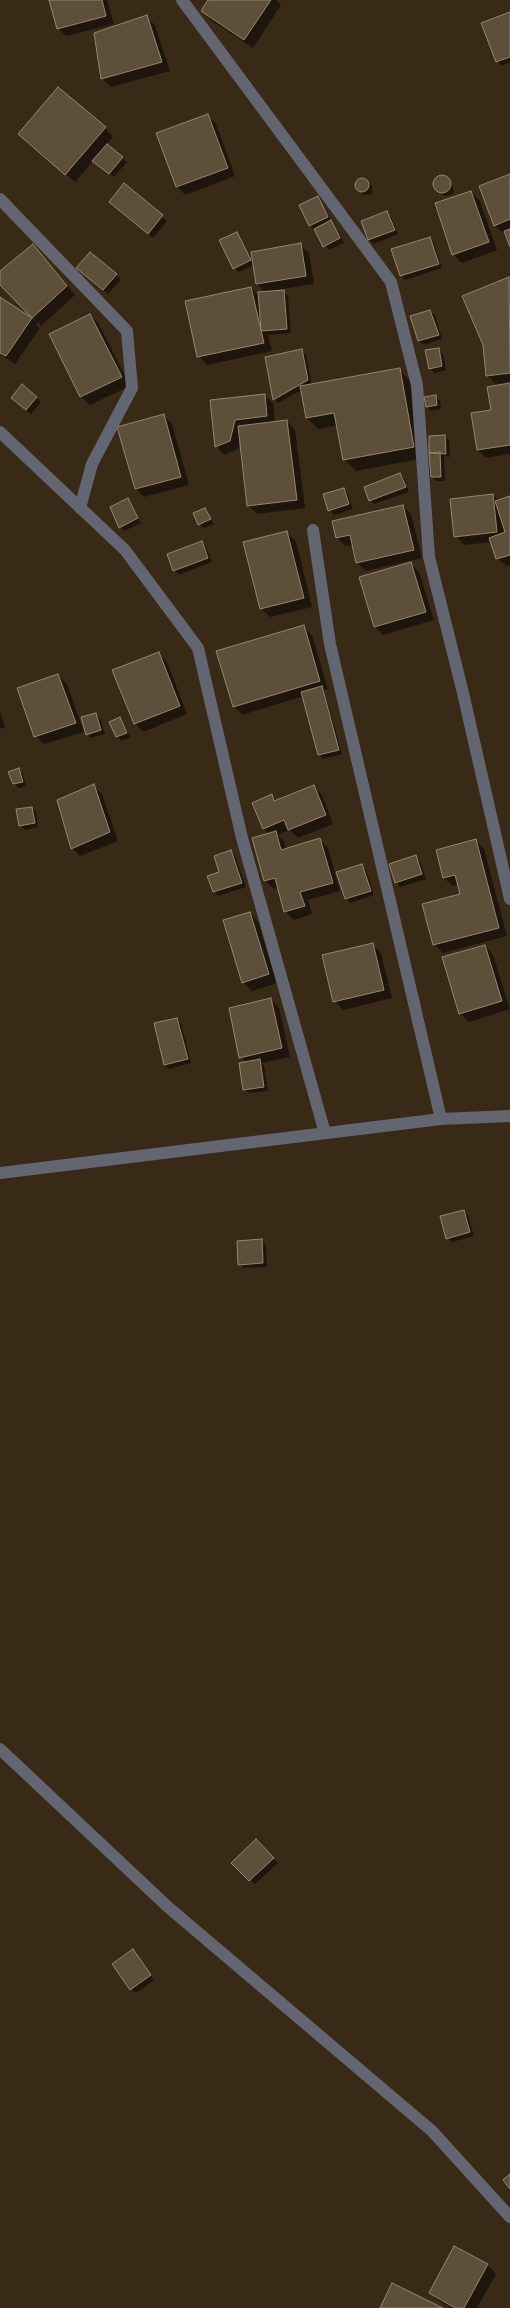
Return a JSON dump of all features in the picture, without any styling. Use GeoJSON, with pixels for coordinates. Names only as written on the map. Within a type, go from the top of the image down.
{"type":"FeatureCollection","features":[{"type":"Feature","properties":{"kind":"street"},"geometry":{"type":"LineString","coordinates":[[182,0],[391,282],[417,385],[428,557],[463,693],[510,899]]}},
{"type":"Feature","properties":{"kind":"street"},"geometry":{"type":"LineString","coordinates":[[0,199],[126,330],[132,388],[92,464],[80,508]]}},
{"type":"Feature","properties":{"kind":"street"},"geometry":{"type":"LineString","coordinates":[[0,432],[125,550],[198,648],[242,838],[325,1134]]}},
{"type":"Feature","properties":{"kind":"street"},"geometry":{"type":"LineString","coordinates":[[313,530],[330,644],[441,1119]]}},
{"type":"Feature","properties":{"kind":"street"},"geometry":{"type":"LineString","coordinates":[[0,1173],[441,1119],[510,1116]]}},
{"type":"Feature","properties":{"kind":"street"},"geometry":{"type":"LineString","coordinates":[[0,1749],[168,1907],[432,2131],[510,2217]]}},
{"type":"Feature","properties":{"kind":"building"},"geometry":{"type":"Polygon","coordinates":[[[49,0],[102,0],[106,16],[57,29],[49,0]]]}},
{"type":"Feature","properties":{"kind":"building"},"geometry":{"type":"Polygon","coordinates":[[[208,0],[271,0],[244,40],[201,11],[208,0]]]}},
{"type":"Feature","properties":{"kind":"building"},"geometry":{"type":"Polygon","coordinates":[[[510,12],[510,57],[496,62],[481,23],[510,12]]]}},
{"type":"Feature","properties":{"kind":"building"},"geometry":{"type":"Polygon","coordinates":[[[147,15],[162,62],[101,79],[94,33],[147,15]]]}},
{"type":"Feature","properties":{"kind":"building"},"geometry":{"type":"Polygon","coordinates":[[[58,87],[106,127],[65,175],[18,134],[58,87]]]}},
{"type":"Feature","properties":{"kind":"building"},"geometry":{"type":"Polygon","coordinates":[[[208,114],[228,168],[176,187],[156,133],[208,114]]]}},
{"type":"Feature","properties":{"kind":"building"},"geometry":{"type":"Polygon","coordinates":[[[107,144],[123,157],[109,174],[92,161],[107,144]]]}},
{"type":"Feature","properties":{"kind":"building"},"geometry":{"type":"Polygon","coordinates":[[[510,174],[510,219],[494,226],[479,186],[510,174]]]}},
{"type":"Feature","properties":{"kind":"building"},"geometry":{"type":"Polygon","coordinates":[[[442,175],[448,178],[451,184],[448,190],[442,193],[436,190],[433,184],[436,178],[442,175]]]}},
{"type":"Feature","properties":{"kind":"building"},"geometry":{"type":"Polygon","coordinates":[[[359,178],[365,178],[369,185],[365,192],[359,192],[355,188],[355,182],[359,178]]]}},
{"type":"Feature","properties":{"kind":"building"},"geometry":{"type":"Polygon","coordinates":[[[124,183],[163,215],[148,234],[109,202],[124,183]]]}},
{"type":"Feature","properties":{"kind":"building"},"geometry":{"type":"Polygon","coordinates":[[[471,191],[489,242],[452,255],[435,203],[471,191]]]}},
{"type":"Feature","properties":{"kind":"building"},"geometry":{"type":"Polygon","coordinates":[[[318,196],[328,217],[309,226],[299,205],[318,196]]]}},
{"type":"Feature","properties":{"kind":"building"},"geometry":{"type":"Polygon","coordinates":[[[387,211],[395,230],[368,240],[361,221],[387,211]]]}},
{"type":"Feature","properties":{"kind":"building"},"geometry":{"type":"Polygon","coordinates":[[[331,220],[340,238],[323,247],[314,229],[331,220]]]}},
{"type":"Feature","properties":{"kind":"building"},"geometry":{"type":"Polygon","coordinates":[[[510,229],[510,247],[504,231],[510,229]]]}},
{"type":"Feature","properties":{"kind":"building"},"geometry":{"type":"Polygon","coordinates":[[[237,232],[251,260],[233,269],[219,240],[237,232]]]}},
{"type":"Feature","properties":{"kind":"building"},"geometry":{"type":"Polygon","coordinates":[[[430,237],[439,264],[400,276],[391,249],[430,237]]]}},
{"type":"Feature","properties":{"kind":"building"},"geometry":{"type":"Polygon","coordinates":[[[301,243],[306,276],[256,284],[251,252],[301,243]]]}},
{"type":"Feature","properties":{"kind":"building"},"geometry":{"type":"Polygon","coordinates":[[[33,244],[67,286],[32,318],[0,285],[0,271],[33,244]]]}},
{"type":"Feature","properties":{"kind":"building"},"geometry":{"type":"Polygon","coordinates":[[[90,252],[117,274],[103,290],[76,268],[90,252]]]}},
{"type":"Feature","properties":{"kind":"building"},"geometry":{"type":"Polygon","coordinates":[[[509,277],[510,373],[486,376],[483,345],[462,296],[509,277]]]}},
{"type":"Feature","properties":{"kind":"building"},"geometry":{"type":"Polygon","coordinates":[[[251,287],[264,343],[197,357],[185,301],[251,287]]]}},
{"type":"Feature","properties":{"kind":"building"},"geometry":{"type":"Polygon","coordinates":[[[284,290],[287,329],[261,331],[258,292],[284,290]]]}},
{"type":"Feature","properties":{"kind":"building"},"geometry":{"type":"Polygon","coordinates":[[[0,297],[32,318],[6,356],[0,353],[0,297]]]}},
{"type":"Feature","properties":{"kind":"building"},"geometry":{"type":"Polygon","coordinates":[[[430,310],[439,335],[418,341],[410,316],[430,310]]]}},
{"type":"Feature","properties":{"kind":"building"},"geometry":{"type":"Polygon","coordinates":[[[90,314],[122,377],[80,397],[49,334],[90,314]]]}},
{"type":"Feature","properties":{"kind":"building"},"geometry":{"type":"Polygon","coordinates":[[[439,348],[442,366],[429,369],[425,350],[439,348]]]}},
{"type":"Feature","properties":{"kind":"building"},"geometry":{"type":"Polygon","coordinates":[[[302,349],[308,380],[273,400],[265,357],[302,349]]]}},
{"type":"Feature","properties":{"kind":"building"},"geometry":{"type":"Polygon","coordinates":[[[400,368],[414,447],[343,460],[334,413],[306,418],[300,386],[400,368]]]}},
{"type":"Feature","properties":{"kind":"building"},"geometry":{"type":"Polygon","coordinates":[[[510,383],[510,445],[477,450],[471,413],[491,410],[487,387],[510,383]]]}},
{"type":"Feature","properties":{"kind":"building"},"geometry":{"type":"Polygon","coordinates":[[[22,384],[37,397],[26,410],[11,398],[22,384]]]}},
{"type":"Feature","properties":{"kind":"building"},"geometry":{"type":"Polygon","coordinates":[[[265,394],[267,416],[235,420],[230,441],[215,447],[210,400],[265,394]]]}},
{"type":"Feature","properties":{"kind":"building"},"geometry":{"type":"Polygon","coordinates":[[[436,395],[437,405],[426,407],[424,397],[436,395]]]}},
{"type":"Feature","properties":{"kind":"building"},"geometry":{"type":"Polygon","coordinates":[[[164,414],[181,477],[135,489],[117,427],[164,414]]]}},
{"type":"Feature","properties":{"kind":"building"},"geometry":{"type":"Polygon","coordinates":[[[287,420],[297,500],[247,506],[238,426],[287,420]]]}},
{"type":"Feature","properties":{"kind":"building"},"geometry":{"type":"Polygon","coordinates":[[[445,435],[446,454],[429,453],[429,436],[445,435]]]}},
{"type":"Feature","properties":{"kind":"building"},"geometry":{"type":"Polygon","coordinates":[[[440,452],[441,477],[431,477],[429,453],[440,452]]]}},
{"type":"Feature","properties":{"kind":"building"},"geometry":{"type":"Polygon","coordinates":[[[400,473],[406,487],[369,501],[364,487],[400,473]]]}},
{"type":"Feature","properties":{"kind":"building"},"geometry":{"type":"Polygon","coordinates":[[[344,488],[349,504],[328,511],[323,494],[344,488]]]}},
{"type":"Feature","properties":{"kind":"building"},"geometry":{"type":"Polygon","coordinates":[[[493,494],[497,532],[454,537],[450,499],[493,494]]]}},
{"type":"Feature","properties":{"kind":"building"},"geometry":{"type":"Polygon","coordinates":[[[510,496],[510,555],[496,559],[489,538],[505,532],[495,501],[510,496]]]}},
{"type":"Feature","properties":{"kind":"building"},"geometry":{"type":"Polygon","coordinates":[[[128,498],[138,518],[119,528],[110,507],[128,498]]]}},
{"type":"Feature","properties":{"kind":"building"},"geometry":{"type":"Polygon","coordinates":[[[403,505],[414,550],[356,563],[350,535],[336,538],[332,521],[403,505]]]}},
{"type":"Feature","properties":{"kind":"building"},"geometry":{"type":"Polygon","coordinates":[[[205,508],[211,519],[198,525],[193,513],[205,508]]]}},
{"type":"Feature","properties":{"kind":"building"},"geometry":{"type":"Polygon","coordinates":[[[287,531],[304,598],[260,609],[243,542],[287,531]]]}},
{"type":"Feature","properties":{"kind":"building"},"geometry":{"type":"Polygon","coordinates":[[[202,541],[208,558],[173,571],[167,554],[202,541]]]}},
{"type":"Feature","properties":{"kind":"building"},"geometry":{"type":"Polygon","coordinates":[[[411,562],[426,612],[374,627],[359,577],[411,562]]]}},
{"type":"Feature","properties":{"kind":"building"},"geometry":{"type":"Polygon","coordinates":[[[304,625],[320,681],[233,707],[216,651],[304,625]]]}},
{"type":"Feature","properties":{"kind":"building"},"geometry":{"type":"Polygon","coordinates":[[[159,652],[180,706],[134,724],[112,670],[159,652]]]}},
{"type":"Feature","properties":{"kind":"building"},"geometry":{"type":"Polygon","coordinates":[[[58,674],[76,723],[34,737],[17,688],[58,674]]]}},
{"type":"Feature","properties":{"kind":"building"},"geometry":{"type":"Polygon","coordinates":[[[322,686],[339,750],[318,755],[301,692],[322,686]]]}},
{"type":"Feature","properties":{"kind":"building"},"geometry":{"type":"Polygon","coordinates":[[[96,713],[101,730],[86,735],[81,717],[96,713]]]}},
{"type":"Feature","properties":{"kind":"building"},"geometry":{"type":"Polygon","coordinates":[[[120,717],[127,733],[116,737],[109,722],[120,717]]]}},
{"type":"Feature","properties":{"kind":"building"},"geometry":{"type":"Polygon","coordinates":[[[19,768],[23,782],[13,784],[8,772],[19,768]]]}},
{"type":"Feature","properties":{"kind":"building"},"geometry":{"type":"Polygon","coordinates":[[[94,784],[110,832],[71,849],[57,800],[94,784]]]}},
{"type":"Feature","properties":{"kind":"building"},"geometry":{"type":"Polygon","coordinates":[[[314,785],[326,815],[288,830],[284,820],[263,829],[252,803],[272,794],[274,801],[314,785]]]}},
{"type":"Feature","properties":{"kind":"building"},"geometry":{"type":"Polygon","coordinates":[[[32,807],[35,823],[19,826],[16,809],[32,807]]]}},
{"type":"Feature","properties":{"kind":"building"},"geometry":{"type":"Polygon","coordinates":[[[276,831],[281,850],[320,838],[333,883],[300,892],[305,906],[284,912],[275,878],[264,881],[252,838],[276,831]]]}},
{"type":"Feature","properties":{"kind":"building"},"geometry":{"type":"Polygon","coordinates":[[[476,839],[499,928],[433,945],[422,904],[460,894],[455,875],[443,878],[436,850],[476,839]]]}},
{"type":"Feature","properties":{"kind":"building"},"geometry":{"type":"Polygon","coordinates":[[[231,850],[242,883],[213,892],[207,876],[219,872],[214,856],[231,850]]]}},
{"type":"Feature","properties":{"kind":"building"},"geometry":{"type":"Polygon","coordinates":[[[416,855],[422,874],[395,883],[389,864],[416,855]]]}},
{"type":"Feature","properties":{"kind":"building"},"geometry":{"type":"Polygon","coordinates":[[[362,864],[371,891],[345,899],[336,872],[362,864]]]}},
{"type":"Feature","properties":{"kind":"building"},"geometry":{"type":"Polygon","coordinates":[[[250,912],[269,974],[242,983],[223,920],[250,912]]]}},
{"type":"Feature","properties":{"kind":"building"},"geometry":{"type":"Polygon","coordinates":[[[373,943],[384,990],[333,1002],[322,955],[373,943]]]}},
{"type":"Feature","properties":{"kind":"building"},"geometry":{"type":"Polygon","coordinates":[[[485,945],[502,1001],[459,1014],[442,957],[485,945]]]}},
{"type":"Feature","properties":{"kind":"building"},"geometry":{"type":"Polygon","coordinates":[[[271,998],[282,1048],[239,1058],[229,1008],[271,998]]]}},
{"type":"Feature","properties":{"kind":"building"},"geometry":{"type":"Polygon","coordinates":[[[177,1018],[188,1059],[164,1065],[154,1023],[177,1018]]]}},
{"type":"Feature","properties":{"kind":"building"},"geometry":{"type":"Polygon","coordinates":[[[260,1059],[264,1087],[243,1090],[239,1063],[260,1059]]]}},
{"type":"Feature","properties":{"kind":"building"},"geometry":{"type":"Polygon","coordinates":[[[464,1210],[470,1232],[446,1239],[440,1216],[464,1210]]]}},
{"type":"Feature","properties":{"kind":"building"},"geometry":{"type":"Polygon","coordinates":[[[262,1239],[263,1263],[238,1265],[237,1241],[262,1239]]]}},
{"type":"Feature","properties":{"kind":"building"},"geometry":{"type":"Polygon","coordinates":[[[256,1839],[274,1858],[249,1881],[231,1863],[256,1839]]]}},
{"type":"Feature","properties":{"kind":"building"},"geometry":{"type":"Polygon","coordinates":[[[133,1949],[151,1975],[130,1990],[112,1964],[133,1949]]]}},
{"type":"Feature","properties":{"kind":"building"},"geometry":{"type":"Polygon","coordinates":[[[510,2174],[510,2189],[503,2180],[510,2174]]]}},
{"type":"Feature","properties":{"kind":"building"},"geometry":{"type":"Polygon","coordinates":[[[454,2246],[488,2264],[464,2308],[455,2308],[429,2293],[454,2246]]]}},
{"type":"Feature","properties":{"kind":"building"},"geometry":{"type":"Polygon","coordinates":[[[392,2283],[443,2308],[380,2308],[392,2283]]]}}]}
